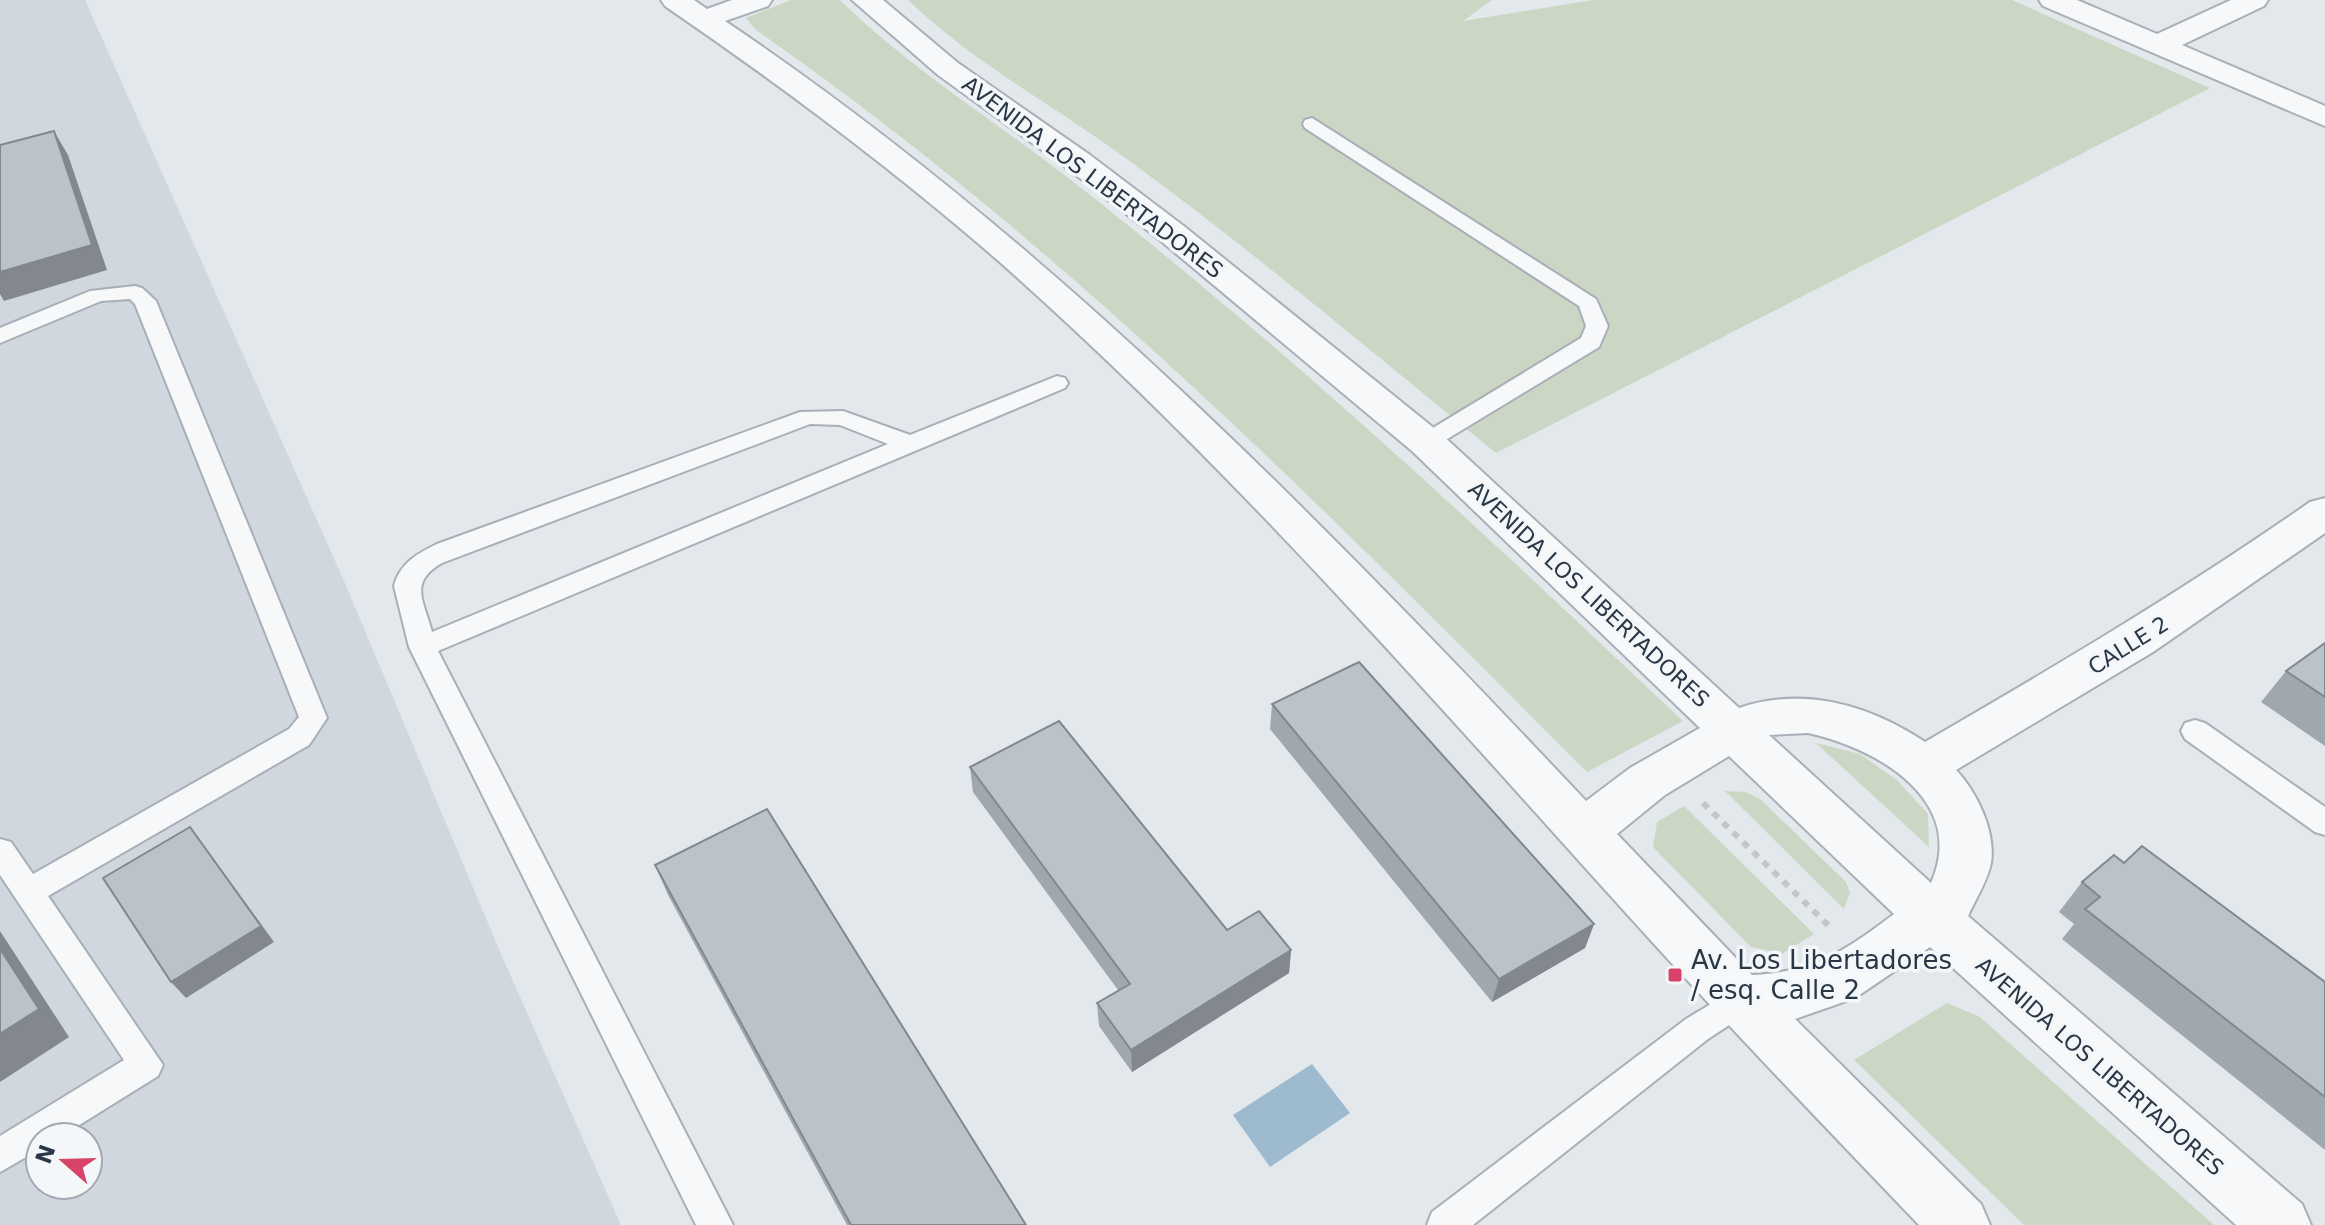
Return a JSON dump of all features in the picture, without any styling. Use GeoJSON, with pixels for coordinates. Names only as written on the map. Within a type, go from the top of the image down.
{"type":"FeatureCollection","features":[{"type":"Feature","properties":{"kind":"street"},"geometry":{"type":"LineString","coordinates":[[689,6],[758,0]]}},
{"type":"Feature","properties":{"kind":"street","name":"AVENIDA LOS LIBERTADORES"},"geometry":{"type":"LineString","coordinates":[[866,0],[948,69],[1079,162],[1173,234],[1426,442],[1931,916],[2281,1225]]}},
{"type":"Feature","properties":{"kind":"street"},"geometry":{"type":"LineString","coordinates":[[2053,0],[2325,117]]}},
{"type":"Feature","properties":{"kind":"street"},"geometry":{"type":"LineString","coordinates":[[2158,45],[2254,0]]}},
{"type":"Feature","properties":{"kind":"street"},"geometry":{"type":"LineString","coordinates":[[689,6],[899,162],[1122,354],[1260,488],[1587,832],[1741,1000],[1960,1225]]}},
{"type":"Feature","properties":{"kind":"street","name":"CALLE 2"},"geometry":{"type":"LineString","coordinates":[[1924,766],[2137,640],[2234,577],[2325,512]]}},
{"type":"Feature","properties":{"kind":"street"},"geometry":{"type":"LineString","coordinates":[[1587,832],[1627,794],[1667,767],[1735,731],[1773,716],[1811,715],[1841,720],[1890,741],[1924,766],[1945,790],[1959,814],[1967,840],[1966,862],[1959,887],[1949,901],[1865,962],[1820,988],[1782,998],[1741,1000]]}},
{"type":"Feature","properties":{"kind":"lane"},"geometry":{"type":"LineString","coordinates":[[1312,124],[1589,303],[1597,326],[1591,342],[1426,442]]}},
{"type":"Feature","properties":{"kind":"lane"},"geometry":{"type":"LineString","coordinates":[[0,336],[97,295],[135,292],[145,301],[313,718],[299,737],[28,892]]}},
{"type":"Feature","properties":{"kind":"lane"},"geometry":{"type":"LineString","coordinates":[[422,647],[1057,383]]}},
{"type":"Feature","properties":{"kind":"lane"},"geometry":{"type":"LineString","coordinates":[[715,1225],[422,647],[407,586],[408,575],[418,565],[446,550],[808,417],[843,418],[910,444]]}},
{"type":"Feature","properties":{"kind":"lane"},"geometry":{"type":"LineString","coordinates":[[2195,731],[2325,823]]}},
{"type":"Feature","properties":{"kind":"lane"},"geometry":{"type":"LineString","coordinates":[[0,851],[146,1065],[0,1155]]}},
{"type":"Feature","properties":{"kind":"lane"},"geometry":{"type":"LineString","coordinates":[[1445,1225],[1697,1029],[1741,1000]]}},
{"type":"Feature","properties":{"kind":"path"},"geometry":{"type":"LineString","coordinates":[[1667,767],[1865,962]]}},
{"type":"Feature","properties":{"kind":"shaded area"},"geometry":{"type":"Polygon","coordinates":[[[0,0],[85,0],[344,581],[501,954],[621,1225],[0,1225],[0,0]]]}},
{"type":"Feature","properties":{"kind":"green space"},"geometry":{"type":"Polygon","coordinates":[[[791,0],[840,0],[912,62],[1120,219],[1365,426],[1683,721],[1587,772],[1289,478],[1085,289],[979,199],[869,112],[756,30],[746,18],[791,0]]]}},
{"type":"Feature","properties":{"kind":"green space"},"geometry":{"type":"Polygon","coordinates":[[[908,0],[1492,0],[1463,21],[1593,0],[2012,0],[2210,88],[1496,453],[1219,228],[1124,157],[986,63],[908,0]]]}},
{"type":"Feature","properties":{"kind":"green space"},"geometry":{"type":"Polygon","coordinates":[[[1816,743],[1860,754],[1898,781],[1928,814],[1929,847],[1816,743]]]}},
{"type":"Feature","properties":{"kind":"green space"},"geometry":{"type":"Polygon","coordinates":[[[1725,791],[1746,792],[1760,799],[1846,882],[1850,893],[1844,909],[1725,791]]]}},
{"type":"Feature","properties":{"kind":"green space"},"geometry":{"type":"Polygon","coordinates":[[[1684,806],[1814,934],[1782,954],[1751,947],[1653,847],[1657,822],[1684,806]]]}},
{"type":"Feature","properties":{"kind":"green space"},"geometry":{"type":"Polygon","coordinates":[[[1947,1003],[1980,1017],[2214,1225],[2024,1225],[1854,1060],[1947,1003]]]}},
{"type":"Feature","properties":{"kind":"water"},"geometry":{"type":"Polygon","coordinates":[[[1312,1064],[1350,1113],[1270,1167],[1233,1115],[1312,1064]]]}},
{"type":"Feature","properties":{"kind":"building"},"geometry":{"type":"Polygon","coordinates":[[[54,131],[92,245],[0,272],[0,145],[54,131]]]}},
{"type":"Feature","properties":{"kind":"building"},"geometry":{"type":"Polygon","coordinates":[[[2325,643],[2325,697],[2286,671],[2325,643]]]}},
{"type":"Feature","properties":{"kind":"building"},"geometry":{"type":"Polygon","coordinates":[[[1359,662],[1594,924],[1499,979],[1272,704],[1359,662]]]}},
{"type":"Feature","properties":{"kind":"building"},"geometry":{"type":"Polygon","coordinates":[[[1059,721],[1227,930],[1259,911],[1291,950],[1131,1050],[1097,1003],[1130,984],[970,767],[1059,721]]]}},
{"type":"Feature","properties":{"kind":"building"},"geometry":{"type":"Polygon","coordinates":[[[767,809],[1026,1225],[851,1225],[655,865],[767,809]]]}},
{"type":"Feature","properties":{"kind":"building"},"geometry":{"type":"Polygon","coordinates":[[[190,827],[261,926],[171,982],[103,878],[190,827]]]}},
{"type":"Feature","properties":{"kind":"building"},"geometry":{"type":"Polygon","coordinates":[[[2142,846],[2325,982],[2325,1097],[2085,909],[2100,897],[2082,882],[2114,855],[2124,863],[2142,846]]]}},
{"type":"Feature","properties":{"kind":"building"},"geometry":{"type":"Polygon","coordinates":[[[0,949],[39,1009],[0,1034],[0,949]]]}},
{"type":"Feature","properties":{"kind":"place","name":"Av. Los Libertadores / esq. Calle 2"},"geometry":{"type":"Point","coordinates":[1675,975]}}]}
